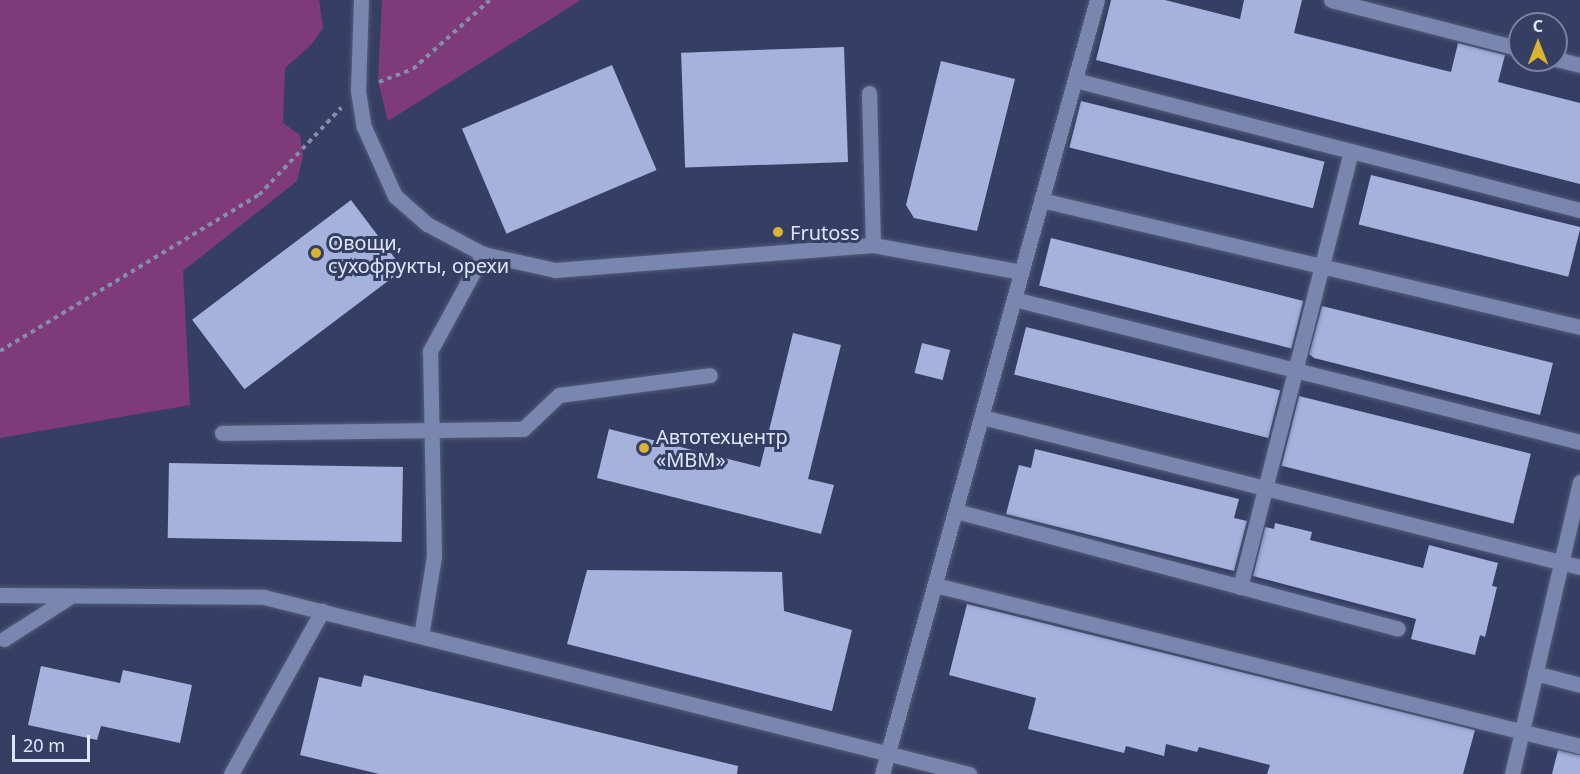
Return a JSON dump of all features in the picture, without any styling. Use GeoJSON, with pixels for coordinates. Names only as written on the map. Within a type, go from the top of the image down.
{"type":"FeatureCollection","features":[{"type":"Feature","properties":{"kind":"street"},"geometry":{"type":"LineString","coordinates":[[361,0],[358,91],[364,127],[395,196],[427,224],[483,254],[555,270],[873,245],[1022,272]]}},
{"type":"Feature","properties":{"kind":"street"},"geometry":{"type":"LineString","coordinates":[[882,774],[1097,0]]}},
{"type":"Feature","properties":{"kind":"street"},"geometry":{"type":"LineString","coordinates":[[1331,0],[1508,47]]}},
{"type":"Feature","properties":{"kind":"street"},"geometry":{"type":"LineString","coordinates":[[1075,80],[1580,210]]}},
{"type":"Feature","properties":{"kind":"street"},"geometry":{"type":"LineString","coordinates":[[869,93],[873,245]]}},
{"type":"Feature","properties":{"kind":"street"},"geometry":{"type":"LineString","coordinates":[[1240,587],[1351,151]]}},
{"type":"Feature","properties":{"kind":"street"},"geometry":{"type":"LineString","coordinates":[[1041,200],[1322,264],[1580,327]]}},
{"type":"Feature","properties":{"kind":"street"},"geometry":{"type":"LineString","coordinates":[[421,636],[434,557],[430,351],[483,254]]}},
{"type":"Feature","properties":{"kind":"street"},"geometry":{"type":"LineString","coordinates":[[1014,299],[1580,442]]}},
{"type":"Feature","properties":{"kind":"street"},"geometry":{"type":"LineString","coordinates":[[222,433],[524,429],[559,395],[710,375]]}},
{"type":"Feature","properties":{"kind":"street"},"geometry":{"type":"LineString","coordinates":[[982,417],[1580,567]]}},
{"type":"Feature","properties":{"kind":"street"},"geometry":{"type":"LineString","coordinates":[[1512,774],[1580,482]]}},
{"type":"Feature","properties":{"kind":"street"},"geometry":{"type":"LineString","coordinates":[[956,511],[1398,629]]}},
{"type":"Feature","properties":{"kind":"street"},"geometry":{"type":"LineString","coordinates":[[935,585],[1580,746]]}},
{"type":"Feature","properties":{"kind":"street"},"geometry":{"type":"LineString","coordinates":[[0,595],[264,597],[969,774]]}},
{"type":"Feature","properties":{"kind":"street"},"geometry":{"type":"LineString","coordinates":[[4,639],[71,596]]}},
{"type":"Feature","properties":{"kind":"street"},"geometry":{"type":"LineString","coordinates":[[231,774],[322,611]]}},
{"type":"Feature","properties":{"kind":"street"},"geometry":{"type":"LineString","coordinates":[[1535,674],[1580,685]]}},
{"type":"Feature","properties":{"kind":"path"},"geometry":{"type":"LineString","coordinates":[[0,351],[259,195],[358,91],[413,69],[490,0]]}},
{"type":"Feature","properties":{"kind":"shaded area"},"geometry":{"type":"Polygon","coordinates":[[[0,0],[319,0],[323,28],[311,45],[285,68],[283,123],[300,135],[303,156],[297,181],[183,271],[190,405],[0,438],[0,0]]]}},
{"type":"Feature","properties":{"kind":"shaded area"},"geometry":{"type":"Polygon","coordinates":[[[382,0],[581,0],[388,121],[378,81],[382,0]]]}},
{"type":"Feature","properties":{"kind":"building"},"geometry":{"type":"Polygon","coordinates":[[[1111,0],[1165,0],[1240,19],[1244,0],[1302,0],[1294,33],[1451,72],[1458,43],[1505,55],[1498,82],[1580,103],[1580,184],[1096,60],[1111,0]]]}},
{"type":"Feature","properties":{"kind":"building"},"geometry":{"type":"Polygon","coordinates":[[[844,47],[848,162],[685,168],[681,53],[844,47]]]}},
{"type":"Feature","properties":{"kind":"building"},"geometry":{"type":"Polygon","coordinates":[[[941,61],[1015,79],[977,231],[914,218],[906,205],[941,61]]]}},
{"type":"Feature","properties":{"kind":"building"},"geometry":{"type":"Polygon","coordinates":[[[612,65],[657,170],[507,234],[462,129],[612,65]]]}},
{"type":"Feature","properties":{"kind":"building"},"geometry":{"type":"Polygon","coordinates":[[[1081,101],[1325,162],[1313,208],[1069,148],[1081,101]]]}},
{"type":"Feature","properties":{"kind":"building"},"geometry":{"type":"Polygon","coordinates":[[[1371,175],[1580,227],[1568,277],[1359,224],[1371,175]]]}},
{"type":"Feature","properties":{"kind":"building"},"geometry":{"type":"Polygon","coordinates":[[[351,200],[403,269],[244,389],[192,320],[351,200]]]}},
{"type":"Feature","properties":{"kind":"building"},"geometry":{"type":"Polygon","coordinates":[[[1051,238],[1303,301],[1291,348],[1039,286],[1051,238]]]}},
{"type":"Feature","properties":{"kind":"building"},"geometry":{"type":"Polygon","coordinates":[[[1322,306],[1553,363],[1540,415],[1314,358],[1309,354],[1322,306]]]}},
{"type":"Feature","properties":{"kind":"building"},"geometry":{"type":"Polygon","coordinates":[[[1026,327],[1280,390],[1268,438],[1014,375],[1026,327]]]}},
{"type":"Feature","properties":{"kind":"building","name":"Автотехцентр «МВМ»"},"geometry":{"type":"Polygon","coordinates":[[[793,333],[841,345],[808,479],[834,485],[821,534],[597,478],[609,429],[760,467],[793,333]]]}},
{"type":"Feature","properties":{"kind":"building"},"geometry":{"type":"Polygon","coordinates":[[[922,343],[950,350],[943,380],[915,373],[922,343]]]}},
{"type":"Feature","properties":{"kind":"building"},"geometry":{"type":"Polygon","coordinates":[[[1299,396],[1531,454],[1513,524],[1282,466],[1299,396]]]}},
{"type":"Feature","properties":{"kind":"building"},"geometry":{"type":"Polygon","coordinates":[[[1035,449],[1239,499],[1234,518],[1247,521],[1234,571],[1006,514],[1019,465],[1031,468],[1035,449]]]}},
{"type":"Feature","properties":{"kind":"building"},"geometry":{"type":"Polygon","coordinates":[[[169,463],[403,467],[402,542],[168,538],[169,463]]]}},
{"type":"Feature","properties":{"kind":"building"},"geometry":{"type":"Polygon","coordinates":[[[1275,523],[1312,532],[1310,540],[1423,568],[1429,545],[1498,563],[1492,586],[1497,587],[1485,637],[1480,635],[1475,655],[1411,639],[1416,619],[1253,576],[1265,527],[1274,529],[1275,523]]]}},
{"type":"Feature","properties":{"kind":"building"},"geometry":{"type":"Polygon","coordinates":[[[587,570],[782,572],[784,611],[852,630],[832,711],[567,644],[587,570]]]}},
{"type":"Feature","properties":{"kind":"building"},"geometry":{"type":"Polygon","coordinates":[[[967,604],[1475,730],[1463,774],[1267,774],[1270,765],[1199,747],[1197,752],[1166,744],[1164,756],[1126,746],[1124,753],[1028,729],[1036,698],[949,675],[967,604]]]}},
{"type":"Feature","properties":{"kind":"building"},"geometry":{"type":"Polygon","coordinates":[[[41,666],[120,683],[123,670],[192,685],[180,743],[101,726],[97,740],[28,725],[41,666]]]}},
{"type":"Feature","properties":{"kind":"building"},"geometry":{"type":"Polygon","coordinates":[[[364,675],[738,766],[737,774],[379,774],[300,755],[319,677],[361,687],[364,675]]]}},
{"type":"Feature","properties":{"kind":"building"},"geometry":{"type":"Polygon","coordinates":[[[1558,750],[1580,755],[1580,774],[1552,774],[1558,750]]]}},
{"type":"Feature","properties":{"kind":"place","name":"Frutoss"},"geometry":{"type":"Point","coordinates":[778,232]}},
{"type":"Feature","properties":{"kind":"place","name":"Овощи, сухофрукты, орехи"},"geometry":{"type":"Point","coordinates":[316,253]}},
{"type":"Feature","properties":{"kind":"place","name":"Автотехцентр «МВМ»"},"geometry":{"type":"Point","coordinates":[644,448]}}]}
